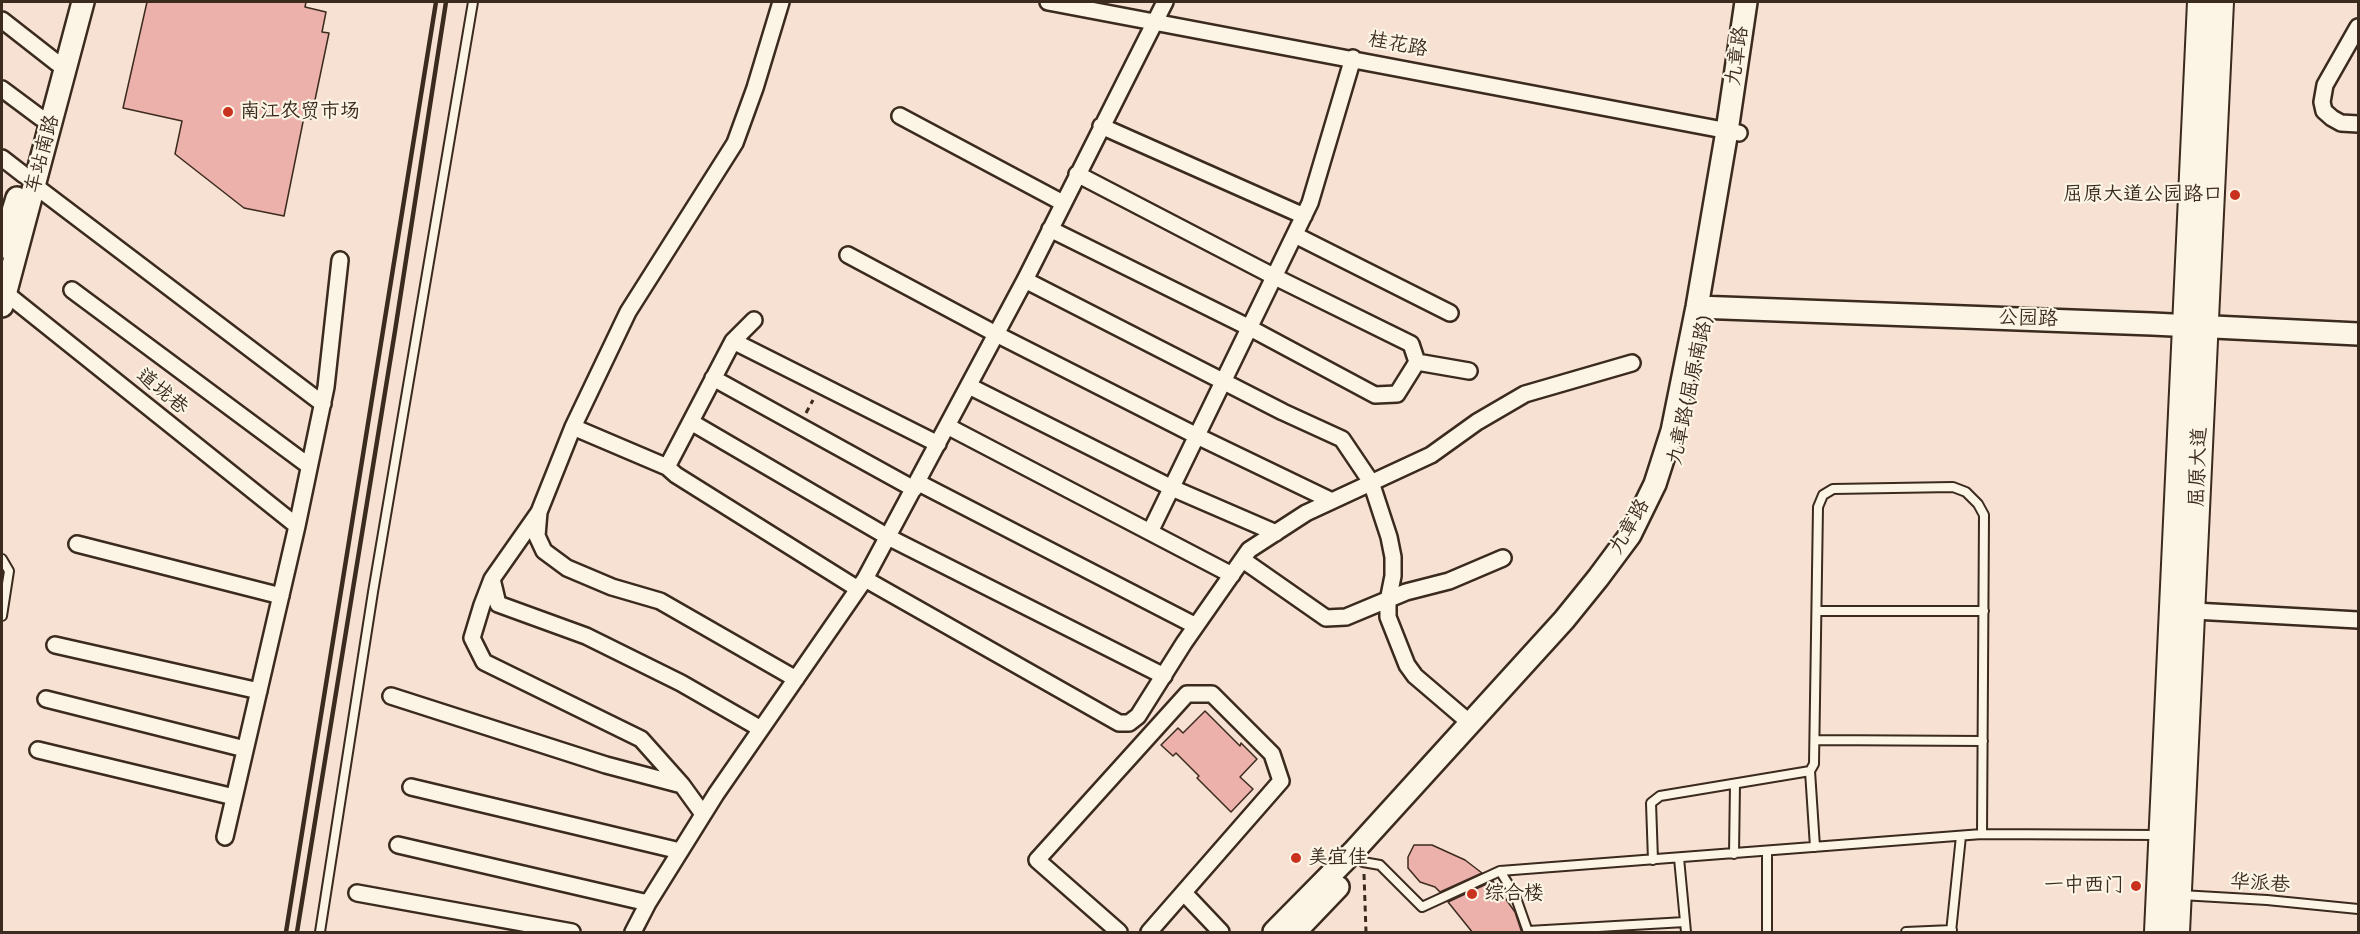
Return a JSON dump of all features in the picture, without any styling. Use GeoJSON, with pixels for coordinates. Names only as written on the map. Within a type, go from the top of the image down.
{"type":"FeatureCollection","features":[{"type":"Feature","properties":{"kind":"main road","name":"屈原大道"},"geometry":{"type":"LineString","coordinates":[[2157,933],[2169,894],[2194,611],[2194,326],[2200,2]]}},
{"type":"Feature","properties":{"kind":"main road","name":"屈原大道"},"geometry":{"type":"LineString","coordinates":[[2177,933],[2169,894],[2162,835],[2194,326],[2221,2]]}},
{"type":"Feature","properties":{"kind":"street","name":"车站南路"},"geometry":{"type":"LineString","coordinates":[[3,297],[41,118],[75,2]]}},
{"type":"Feature","properties":{"kind":"street","name":"车站南路"},"geometry":{"type":"LineString","coordinates":[[3,236],[29,180],[75,2]]}},
{"type":"Feature","properties":{"kind":"street"},"geometry":{"type":"LineString","coordinates":[[703,814],[682,785],[641,739],[511,673],[484,662],[472,638],[492,579],[539,512],[573,427],[628,312],[735,143],[781,2]]}},
{"type":"Feature","properties":{"kind":"street","name":"桂花路"},"geometry":{"type":"LineString","coordinates":[[1048,2],[1353,58],[1733,132]]}},
{"type":"Feature","properties":{"kind":"street"},"geometry":{"type":"LineString","coordinates":[[633,933],[648,903],[703,814],[861,584],[888,537],[1025,280],[1164,2]]}},
{"type":"Feature","properties":{"kind":"street","name":"九章路"},"geometry":{"type":"LineString","coordinates":[[1274,933],[1353,852],[1563,620],[1630,535],[1655,484],[1672,431],[1703,308],[1733,132],[1746,2]]}},
{"type":"Feature","properties":{"kind":"street"},"geometry":{"type":"LineString","coordinates":[[1733,132],[1760,2]]}},
{"type":"Feature","properties":{"kind":"street"},"geometry":{"type":"LineString","coordinates":[[2,20],[57,63]]}},
{"type":"Feature","properties":{"kind":"street"},"geometry":{"type":"LineString","coordinates":[[2358,27],[2325,85],[2322,102],[2324,111],[2332,118],[2341,123],[2358,124]]}},
{"type":"Feature","properties":{"kind":"street"},"geometry":{"type":"LineString","coordinates":[[1150,532],[1310,203],[1353,58]]}},
{"type":"Feature","properties":{"kind":"street"},"geometry":{"type":"LineString","coordinates":[[2,89],[41,118]]}},
{"type":"Feature","properties":{"kind":"street"},"geometry":{"type":"LineString","coordinates":[[900,116],[1063,203]]}},
{"type":"Feature","properties":{"kind":"street"},"geometry":{"type":"LineString","coordinates":[[1101,126],[1304,216]]}},
{"type":"Feature","properties":{"kind":"street"},"geometry":{"type":"LineString","coordinates":[[2,158],[322,404]]}},
{"type":"Feature","properties":{"kind":"street"},"geometry":{"type":"LineString","coordinates":[[1077,174],[1275,277],[1411,344],[1417,362]]}},
{"type":"Feature","properties":{"kind":"street"},"geometry":{"type":"LineString","coordinates":[[1050,229],[1250,328],[1375,395],[1397,394],[1417,362]]}},
{"type":"Feature","properties":{"kind":"street"},"geometry":{"type":"LineString","coordinates":[[1295,235],[1450,313]]}},
{"type":"Feature","properties":{"kind":"street"},"geometry":{"type":"LineString","coordinates":[[848,255],[996,334],[1197,436],[1332,501]]}},
{"type":"Feature","properties":{"kind":"street"},"geometry":{"type":"LineString","coordinates":[[225,837],[297,526],[322,404],[340,260]]}},
{"type":"Feature","properties":{"kind":"street"},"geometry":{"type":"LineString","coordinates":[[1025,280],[1224,382],[1342,439],[1371,482],[1389,537],[1393,557],[1388,617],[1407,665],[1415,676],[1470,723]]}},
{"type":"Feature","properties":{"kind":"street"},"geometry":{"type":"LineString","coordinates":[[72,290],[309,466]]}},
{"type":"Feature","properties":{"kind":"street","name":"道垅巷"},"geometry":{"type":"LineString","coordinates":[[3,297],[297,526]]}},
{"type":"Feature","properties":{"kind":"street","name":"公园路"},"geometry":{"type":"LineString","coordinates":[[1703,308],[2358,334]]}},
{"type":"Feature","properties":{"kind":"street","name":"九章路(屈原南路)"},"geometry":{"type":"LineString","coordinates":[[1295,933],[1363,862],[1570,631],[1609,583],[1642,535],[1669,484],[1685,434],[1703,308]]}},
{"type":"Feature","properties":{"kind":"street"},"geometry":{"type":"LineString","coordinates":[[667,467],[733,341],[754,320]]}},
{"type":"Feature","properties":{"kind":"street"},"geometry":{"type":"LineString","coordinates":[[733,341],[938,444]]}},
{"type":"Feature","properties":{"kind":"street"},"geometry":{"type":"LineString","coordinates":[[1417,362],[1469,371]]}},
{"type":"Feature","properties":{"kind":"street"},"geometry":{"type":"LineString","coordinates":[[573,427],[667,467],[676,476],[861,584],[1119,723],[1129,723],[1138,716],[1196,626],[1249,550],[1306,513],[1371,482],[1401,471],[1431,455],[1477,422],[1525,394],[1632,363]]}},
{"type":"Feature","properties":{"kind":"street"},"geometry":{"type":"LineString","coordinates":[[713,378],[799,426],[1196,626]]}},
{"type":"Feature","properties":{"kind":"street"},"geometry":{"type":"LineString","coordinates":[[969,386],[1172,488],[1276,533]]}},
{"type":"Feature","properties":{"kind":"street"},"geometry":{"type":"LineString","coordinates":[[691,422],[888,537],[1164,676]]}},
{"type":"Feature","properties":{"kind":"street"},"geometry":{"type":"LineString","coordinates":[[947,426],[1232,575]]}},
{"type":"Feature","properties":{"kind":"street"},"geometry":{"type":"LineString","coordinates":[[539,512],[537,536],[544,551],[567,568],[612,586],[660,601],[796,679]]}},
{"type":"Feature","properties":{"kind":"street"},"geometry":{"type":"LineString","coordinates":[[78,544],[281,596]]}},
{"type":"Feature","properties":{"kind":"street"},"geometry":{"type":"LineString","coordinates":[[1243,560],[1326,618],[1346,617],[1406,592],[1449,581],[1503,558]]}},
{"type":"Feature","properties":{"kind":"street"},"geometry":{"type":"LineString","coordinates":[[492,579],[498,604],[586,636],[681,683],[761,729]]}},
{"type":"Feature","properties":{"kind":"street"},"geometry":{"type":"LineString","coordinates":[[2194,611],[2358,620]]}},
{"type":"Feature","properties":{"kind":"street"},"geometry":{"type":"LineString","coordinates":[[55,645],[259,691]]}},
{"type":"Feature","properties":{"kind":"street"},"geometry":{"type":"LineString","coordinates":[[1119,933],[1037,860],[1187,694],[1212,694],[1272,754],[1281,781],[1149,933]]}},
{"type":"Feature","properties":{"kind":"street"},"geometry":{"type":"LineString","coordinates":[[391,696],[606,765],[682,785]]}},
{"type":"Feature","properties":{"kind":"street"},"geometry":{"type":"LineString","coordinates":[[45,699],[245,749]]}},
{"type":"Feature","properties":{"kind":"street"},"geometry":{"type":"LineString","coordinates":[[38,750],[234,797]]}},
{"type":"Feature","properties":{"kind":"street"},"geometry":{"type":"LineString","coordinates":[[411,787],[680,851]]}},
{"type":"Feature","properties":{"kind":"street"},"geometry":{"type":"LineString","coordinates":[[398,844],[648,903]]}},
{"type":"Feature","properties":{"kind":"street"},"geometry":{"type":"LineString","coordinates":[[357,893],[572,933]]}},
{"type":"Feature","properties":{"kind":"street"},"geometry":{"type":"LineString","coordinates":[[1185,894],[1221,933]]}},
{"type":"Feature","properties":{"kind":"lane"},"geometry":{"type":"LineString","coordinates":[[320,933],[373,592],[472,2]]}},
{"type":"Feature","properties":{"kind":"lane"},"geometry":{"type":"LineString","coordinates":[[1815,847],[1810,771],[1814,764],[1816,740],[1818,507],[1823,495],[1833,489],[1953,487],[1966,492],[1978,504],[1984,515],[1982,834]]}},
{"type":"Feature","properties":{"kind":"lane"},"geometry":{"type":"LineString","coordinates":[[2,559],[9,571],[2,616]]}},
{"type":"Feature","properties":{"kind":"lane"},"geometry":{"type":"LineString","coordinates":[[1817,611],[1984,611]]}},
{"type":"Feature","properties":{"kind":"lane"},"geometry":{"type":"LineString","coordinates":[[1816,740],[1983,741]]}},
{"type":"Feature","properties":{"kind":"lane"},"geometry":{"type":"LineString","coordinates":[[1653,860],[1651,803],[1660,796],[1810,771]]}},
{"type":"Feature","properties":{"kind":"lane"},"geometry":{"type":"LineString","coordinates":[[1734,784],[1734,854]]}},
{"type":"Feature","properties":{"kind":"lane"},"geometry":{"type":"LineString","coordinates":[[1363,862],[1380,865],[1422,907],[1500,871],[1982,834],[2162,835]]}},
{"type":"Feature","properties":{"kind":"lane"},"geometry":{"type":"LineString","coordinates":[[1906,933],[1952,931],[1961,836]]}},
{"type":"Feature","properties":{"kind":"lane"},"geometry":{"type":"LineString","coordinates":[[1767,851],[1767,933]]}},
{"type":"Feature","properties":{"kind":"lane"},"geometry":{"type":"LineString","coordinates":[[1679,858],[1686,933]]}},
{"type":"Feature","properties":{"kind":"lane"},"geometry":{"type":"LineString","coordinates":[[1500,871],[1515,895],[1528,932],[1685,922]]}},
{"type":"Feature","properties":{"kind":"lane","name":"华派巷"},"geometry":{"type":"LineString","coordinates":[[2169,894],[2268,900],[2358,909]]}},
{"type":"Feature","properties":{"kind":"path"},"geometry":{"type":"LineString","coordinates":[[799,426],[821,385]]}},
{"type":"Feature","properties":{"kind":"path"},"geometry":{"type":"LineString","coordinates":[[1363,862],[1366,933]]}},
{"type":"Feature","properties":{"kind":"building","name":"南江农贸市场"},"geometry":{"type":"Polygon","coordinates":[[[147,2],[306,2],[305,7],[326,12],[322,32],[329,33],[311,119],[304,117],[284,216],[244,208],[175,154],[182,121],[123,108],[147,2]]]}},
{"type":"Feature","properties":{"kind":"building"},"geometry":{"type":"Polygon","coordinates":[[[1205,711],[1240,746],[1241,743],[1257,759],[1240,777],[1253,789],[1231,812],[1176,753],[1173,756],[1161,745],[1178,728],[1183,733],[1205,711]]]}},
{"type":"Feature","properties":{"kind":"building"},"geometry":{"type":"Polygon","coordinates":[[[1414,845],[1432,845],[1465,860],[1482,873],[1440,892],[1435,887],[1420,882],[1408,868],[1408,857],[1414,845]]]}},
{"type":"Feature","properties":{"kind":"building"},"geometry":{"type":"Polygon","coordinates":[[[1493,881],[1515,912],[1522,933],[1473,933],[1448,902],[1493,881]]]}},
{"type":"Feature","properties":{"kind":"railway"},"geometry":{"type":"LineString","coordinates":[[286,932],[436,2]]}},
{"type":"Feature","properties":{"kind":"railway"},"geometry":{"type":"LineString","coordinates":[[297,932],[446,2]]}},
{"type":"Feature","properties":{"kind":"place","name":"南江农贸市场"},"geometry":{"type":"Point","coordinates":[228,112]}},
{"type":"Feature","properties":{"kind":"place","name":"屈原大道公园路口"},"geometry":{"type":"Point","coordinates":[2235,195]}},
{"type":"Feature","properties":{"kind":"place","name":"美宜佳"},"geometry":{"type":"Point","coordinates":[1296,858]}},
{"type":"Feature","properties":{"kind":"place","name":"一中西门"},"geometry":{"type":"Point","coordinates":[2136,886]}},
{"type":"Feature","properties":{"kind":"place","name":"综合楼"},"geometry":{"type":"Point","coordinates":[1472,894]}}]}
